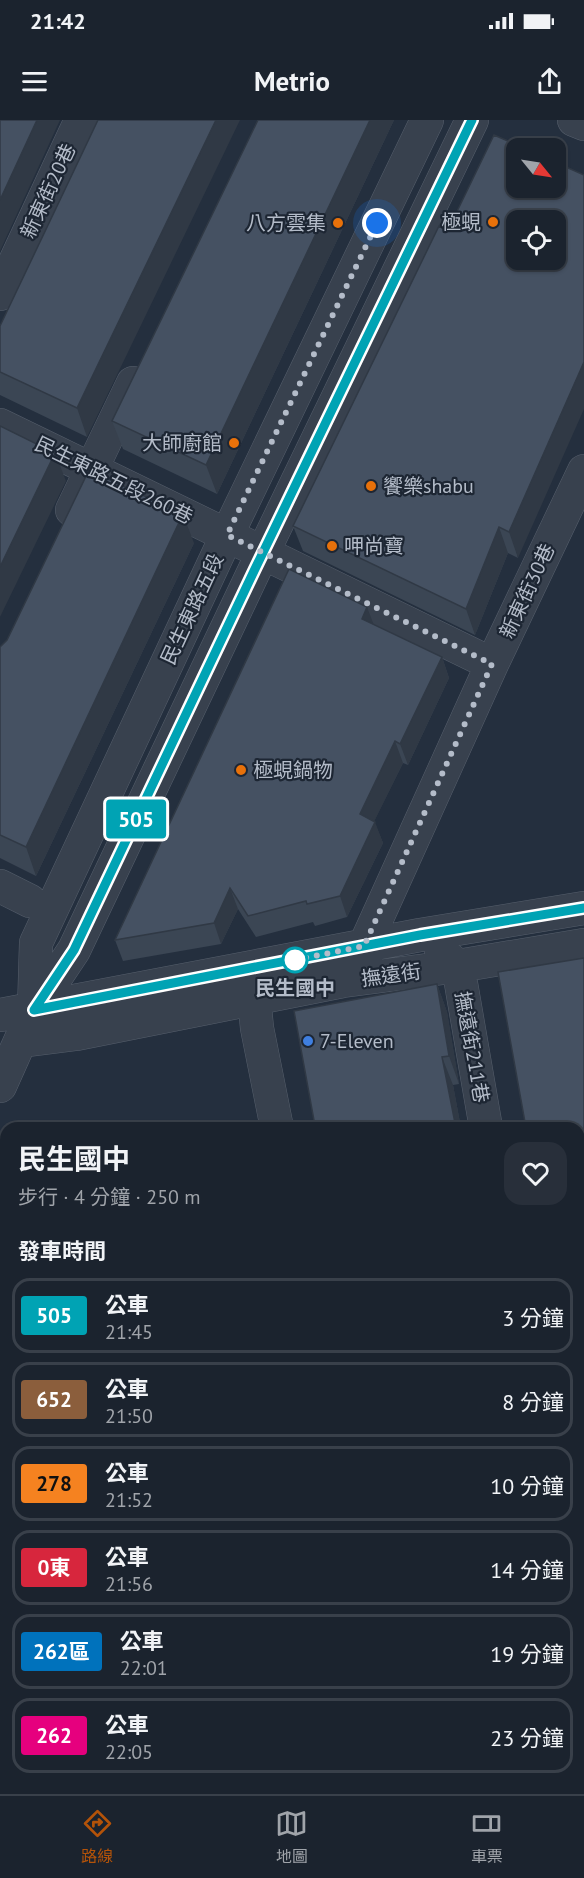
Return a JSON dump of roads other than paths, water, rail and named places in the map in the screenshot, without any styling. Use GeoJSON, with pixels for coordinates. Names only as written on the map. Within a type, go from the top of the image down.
{"type":"FeatureCollection","features":[{"type":"Feature","properties":{"kind":"street","name":"新東街20巷"},"geometry":{"type":"LineString","coordinates":[[0,294],[81,120]]}},
{"type":"Feature","properties":{"kind":"street","name":"民生東路五段"},"geometry":{"type":"LineString","coordinates":[[34,1010],[36,943],[227,535],[427,120]]}},
{"type":"Feature","properties":{"kind":"street","name":"民生東路五段"},"geometry":{"type":"LineString","coordinates":[[0,1086],[34,1010],[74,950],[472,120]]}},
{"type":"Feature","properties":{"kind":"street"},"geometry":{"type":"LineString","coordinates":[[574,120],[584,124]]}},
{"type":"Feature","properties":{"kind":"street"},"geometry":{"type":"LineString","coordinates":[[61,532],[148,352]]}},
{"type":"Feature","properties":{"kind":"street","name":"民生東路五段260巷"},"geometry":{"type":"LineString","coordinates":[[0,425],[492,664]]}},
{"type":"Feature","properties":{"kind":"street","name":"新東街30巷"},"geometry":{"type":"LineString","coordinates":[[366,962],[492,664],[584,471]]}},
{"type":"Feature","properties":{"kind":"street"},"geometry":{"type":"LineString","coordinates":[[0,886],[30,901]]}},
{"type":"Feature","properties":{"kind":"street","name":"撫遠街"},"geometry":{"type":"LineString","coordinates":[[21,1041],[76,1034],[254,998],[366,962],[420,935],[584,908]]}},
{"type":"Feature","properties":{"kind":"street"},"geometry":{"type":"LineString","coordinates":[[420,935],[458,966]]}},
{"type":"Feature","properties":{"kind":"street","name":"撫遠街"},"geometry":{"type":"LineString","coordinates":[[0,1016],[366,962],[458,966],[584,945]]}},
{"type":"Feature","properties":{"kind":"street","name":"撫遠街211巷"},"geometry":{"type":"LineString","coordinates":[[458,966],[485,1122]]}},
{"type":"Feature","properties":{"kind":"street"},"geometry":{"type":"LineString","coordinates":[[254,998],[257,1028],[276,1122]]}},
{"type":"Feature","properties":{"kind":"place","name":"極蜆"},"geometry":{"type":"Point","coordinates":[493,222]}},
{"type":"Feature","properties":{"kind":"place","name":"八方雲集"},"geometry":{"type":"Point","coordinates":[338,223]}},
{"type":"Feature","properties":{"kind":"place","name":"大師廚館"},"geometry":{"type":"Point","coordinates":[234,443]}},
{"type":"Feature","properties":{"kind":"place","name":"饗樂shabu"},"geometry":{"type":"Point","coordinates":[371,486]}},
{"type":"Feature","properties":{"kind":"place","name":"呷尚寶"},"geometry":{"type":"Point","coordinates":[332,546]}},
{"type":"Feature","properties":{"kind":"place","name":"極蜆鍋物"},"geometry":{"type":"Point","coordinates":[241,770]}},
{"type":"Feature","properties":{"kind":"place","name":"民生國中"},"geometry":{"type":"Point","coordinates":[295,960]}},
{"type":"Feature","properties":{"kind":"place","name":"7-Eleven"},"geometry":{"type":"Point","coordinates":[308,1041]}}]}
